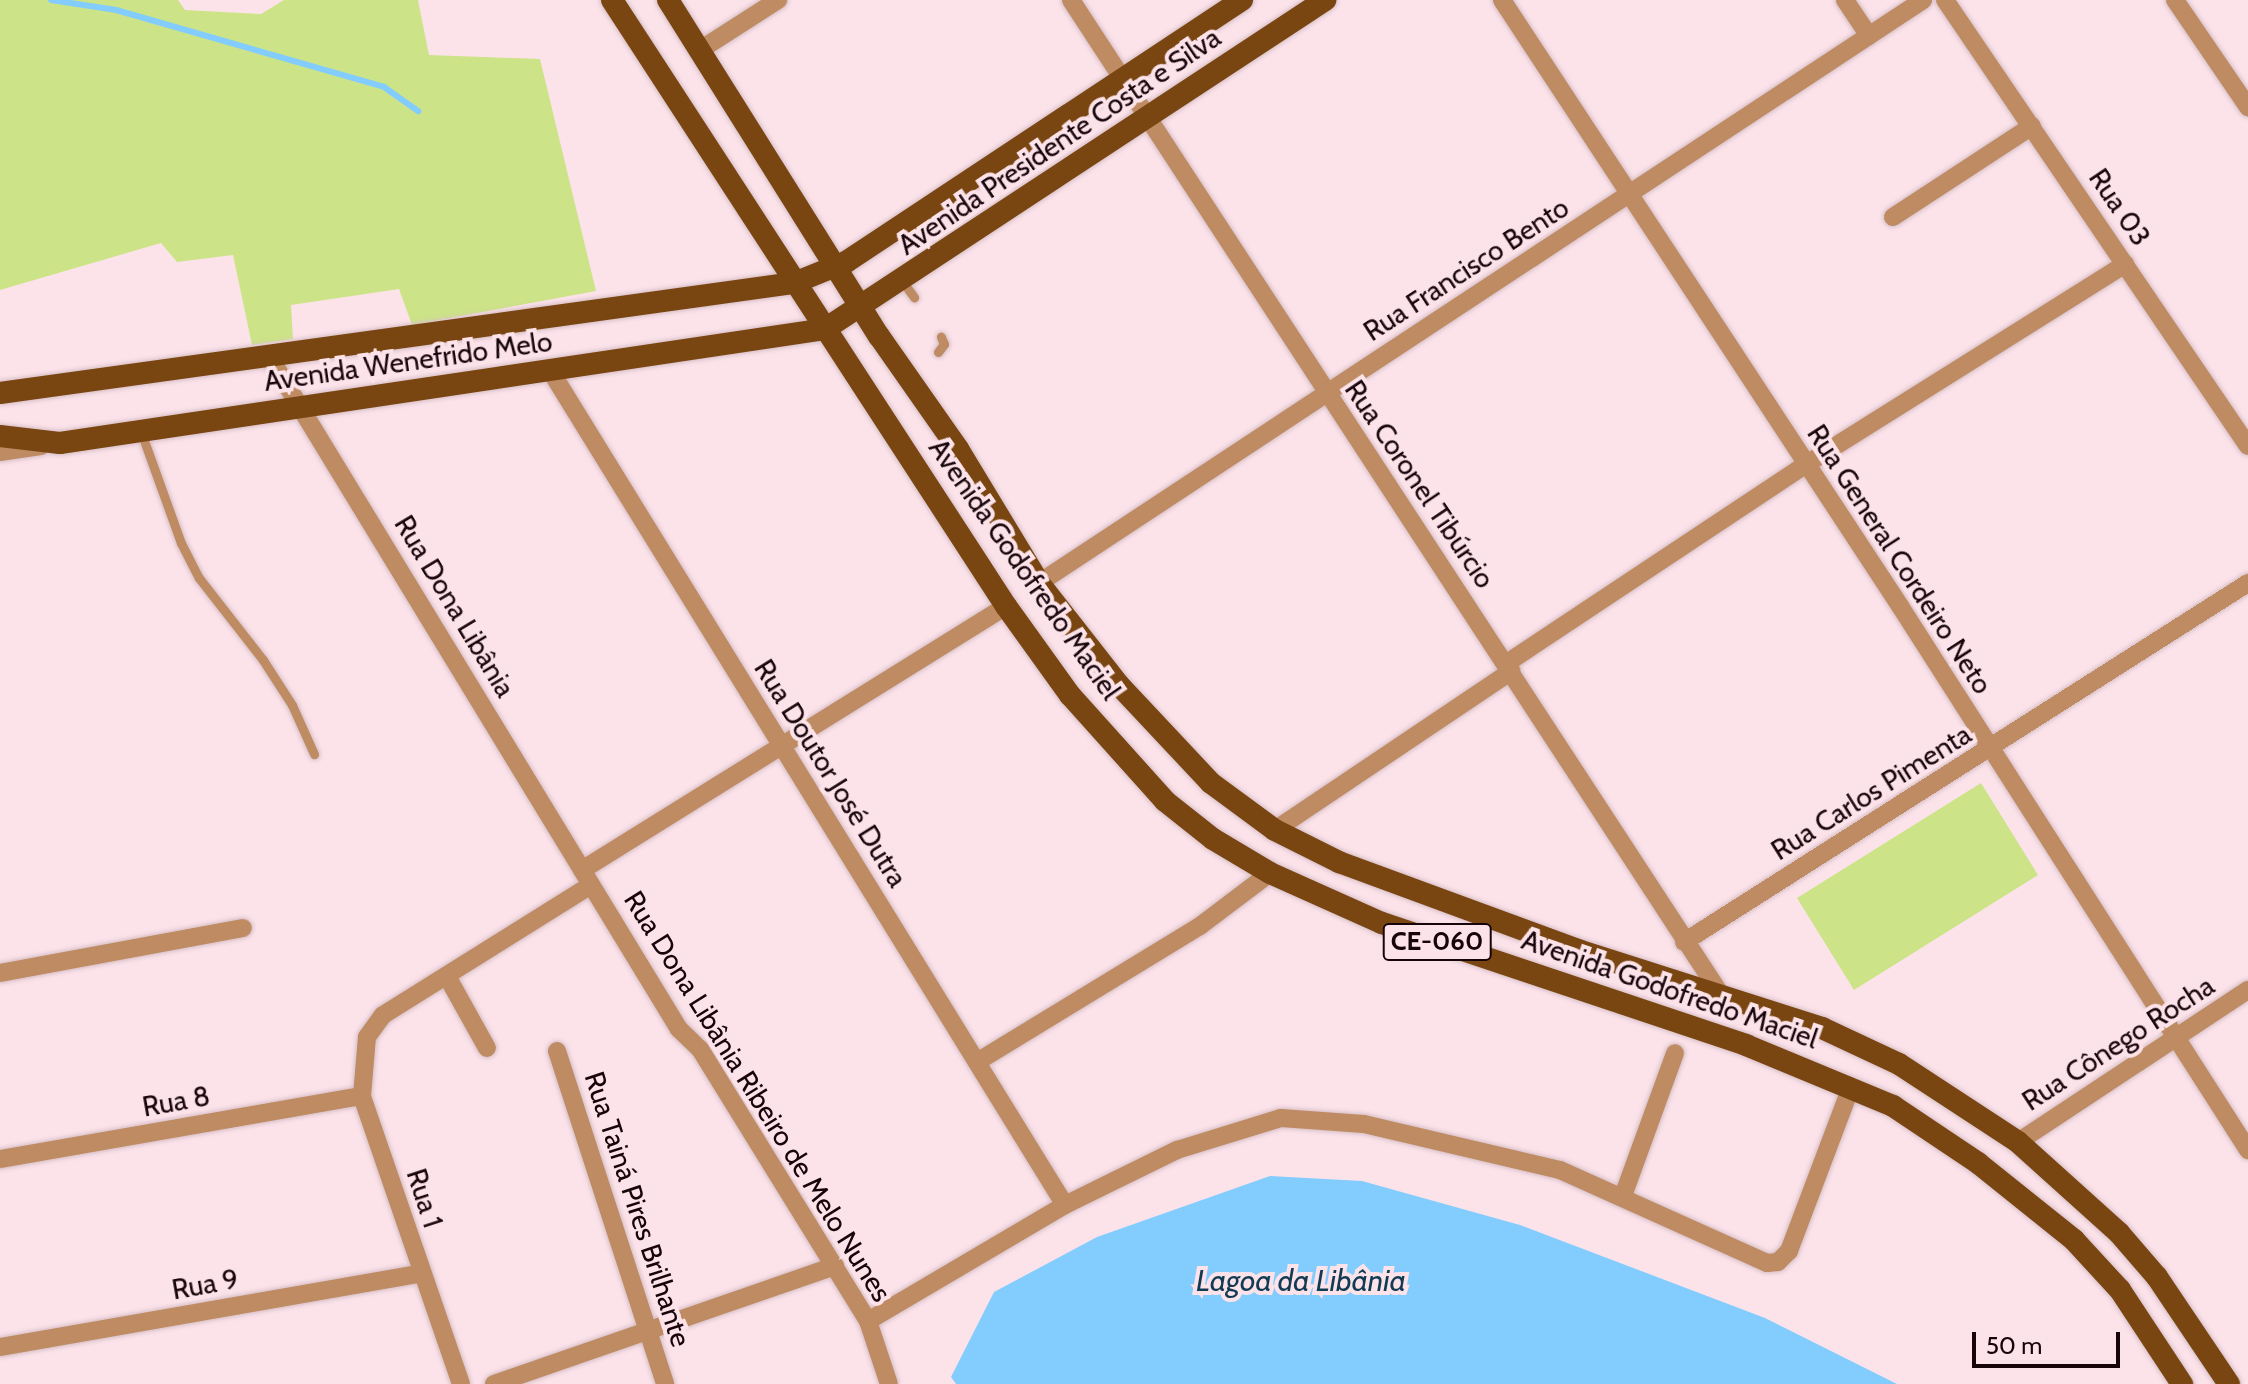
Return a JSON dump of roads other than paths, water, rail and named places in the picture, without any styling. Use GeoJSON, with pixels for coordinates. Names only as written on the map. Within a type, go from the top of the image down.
{"type":"FeatureCollection","features":[{"type":"Feature","properties":{"kind":"main road","name":"Avenida Godofredo Maciel"},"geometry":{"type":"LineString","coordinates":[[612,0],[1006,606],[1070,695],[1165,801],[1213,839],[1270,873],[1382,923],[1662,1016],[1851,1087],[1934,1131],[2074,1240],[2120,1290],[2182,1384]]}},
{"type":"Feature","properties":{"kind":"main road","name":"Avenida Godofredo Maciel"},"geometry":{"type":"LineString","coordinates":[[668,0],[862,309],[910,369],[1039,583],[1165,739],[1211,783],[1275,830],[1457,908],[1723,998],[1822,1028],[1899,1064],[2018,1142],[2119,1233],[2157,1277],[2229,1384]]}},
{"type":"Feature","properties":{"kind":"main road","name":"Avenida Presidente Costa e Silva"},"geometry":{"type":"LineString","coordinates":[[794,283],[836,268],[1242,0]]}},
{"type":"Feature","properties":{"kind":"main road","name":"Avenida Presidente Costa e Silva"},"geometry":{"type":"LineString","coordinates":[[825,329],[909,289],[1146,118],[1325,0]]}},
{"type":"Feature","properties":{"kind":"main road","name":"Avenida Wenefrido Melo"},"geometry":{"type":"LineString","coordinates":[[0,393],[794,283]]}},
{"type":"Feature","properties":{"kind":"main road","name":"Avenida Wenefrido Melo"},"geometry":{"type":"LineString","coordinates":[[0,436],[60,443],[825,329]]}},
{"type":"Feature","properties":{"kind":"street"},"geometry":{"type":"LineString","coordinates":[[700,50],[778,0]]}},
{"type":"Feature","properties":{"kind":"street","name":"Rua Coronel Tibúrcio"},"geometry":{"type":"LineString","coordinates":[[1071,0],[1325,394],[1509,667],[1723,998]]}},
{"type":"Feature","properties":{"kind":"street","name":"Rua General Cordeiro Neto"},"geometry":{"type":"LineString","coordinates":[[1502,0],[1627,197],[1992,750],[2173,1039],[2248,1150]]}},
{"type":"Feature","properties":{"kind":"street"},"geometry":{"type":"LineString","coordinates":[[1845,0],[1869,36]]}},
{"type":"Feature","properties":{"kind":"street","name":"Rua Francisco Bento"},"geometry":{"type":"LineString","coordinates":[[1039,583],[1923,0]]}},
{"type":"Feature","properties":{"kind":"street","name":"Rua 03"},"geometry":{"type":"LineString","coordinates":[[1945,0],[2248,446]]}},
{"type":"Feature","properties":{"kind":"street"},"geometry":{"type":"LineString","coordinates":[[2175,0],[2248,107]]}},
{"type":"Feature","properties":{"kind":"street"},"geometry":{"type":"LineString","coordinates":[[1893,217],[2032,126]]}},
{"type":"Feature","properties":{"kind":"street"},"geometry":{"type":"LineString","coordinates":[[1275,830],[1805,465],[2125,264]]}},
{"type":"Feature","properties":{"kind":"street","name":"Rua Dona Libânia"},"geometry":{"type":"LineString","coordinates":[[269,356],[587,878]]}},
{"type":"Feature","properties":{"kind":"street","name":"Rua Doutor José Dutra"},"geometry":{"type":"LineString","coordinates":[[550,370],[1065,1205]]}},
{"type":"Feature","properties":{"kind":"street"},"geometry":{"type":"LineString","coordinates":[[0,452],[60,443]]}},
{"type":"Feature","properties":{"kind":"street","name":"Rua Carlos Pimenta"},"geometry":{"type":"LineString","coordinates":[[1684,942],[1992,750],[2248,583]]}},
{"type":"Feature","properties":{"kind":"street"},"geometry":{"type":"LineString","coordinates":[[487,1048],[448,978],[780,744],[1006,606]]}},
{"type":"Feature","properties":{"kind":"street"},"geometry":{"type":"LineString","coordinates":[[977,1062],[1200,926],[1270,873]]}},
{"type":"Feature","properties":{"kind":"street","name":"Rua Dona Libânia Ribeiro de Melo Nunes"},"geometry":{"type":"LineString","coordinates":[[587,878],[868,1321],[889,1384]]}},
{"type":"Feature","properties":{"kind":"street"},"geometry":{"type":"LineString","coordinates":[[0,973],[243,928]]}},
{"type":"Feature","properties":{"kind":"street","name":"Rua 1"},"geometry":{"type":"LineString","coordinates":[[448,978],[383,1015],[373,1027],[362,1061],[362,1096],[420,1274],[461,1384]]}},
{"type":"Feature","properties":{"kind":"street","name":"Rua Cônego Rocha"},"geometry":{"type":"LineString","coordinates":[[2018,1142],[2248,990]]}},
{"type":"Feature","properties":{"kind":"street","name":"Rua Tainá Pires Brilhante"},"geometry":{"type":"LineString","coordinates":[[557,1051],[665,1384]]}},
{"type":"Feature","properties":{"kind":"street"},"geometry":{"type":"LineString","coordinates":[[1623,1196],[1675,1053]]}},
{"type":"Feature","properties":{"kind":"street"},"geometry":{"type":"LineString","coordinates":[[868,1321],[1065,1205],[1213,1137],[1281,1118],[1318,1117],[1560,1170],[1767,1263],[1778,1262],[1789,1251],[1851,1087]]}},
{"type":"Feature","properties":{"kind":"street","name":"Rua 8"},"geometry":{"type":"LineString","coordinates":[[0,1159],[362,1096]]}},
{"type":"Feature","properties":{"kind":"street"},"geometry":{"type":"LineString","coordinates":[[494,1384],[835,1266]]}},
{"type":"Feature","properties":{"kind":"street","name":"Rua 9"},"geometry":{"type":"LineString","coordinates":[[0,1347],[420,1274]]}},
{"type":"Feature","properties":{"kind":"lane"},"geometry":{"type":"LineString","coordinates":[[938,352],[944,344],[941,337]]}},
{"type":"Feature","properties":{"kind":"lane"},"geometry":{"type":"LineString","coordinates":[[141,432],[199,578],[271,672],[314,754]]}},
{"type":"Feature","properties":{"kind":"water","name":"Lagoa da Libânia"},"geometry":{"type":"Polygon","coordinates":[[[1270,1176],[1362,1181],[1520,1225],[1765,1318],[1897,1384],[956,1384],[951,1377],[994,1292],[1097,1237],[1270,1176]]]}},
{"type":"Feature","properties":{"kind":"waterway"},"geometry":{"type":"LineString","coordinates":[[51,0],[116,10],[384,87],[418,111]]}}]}
